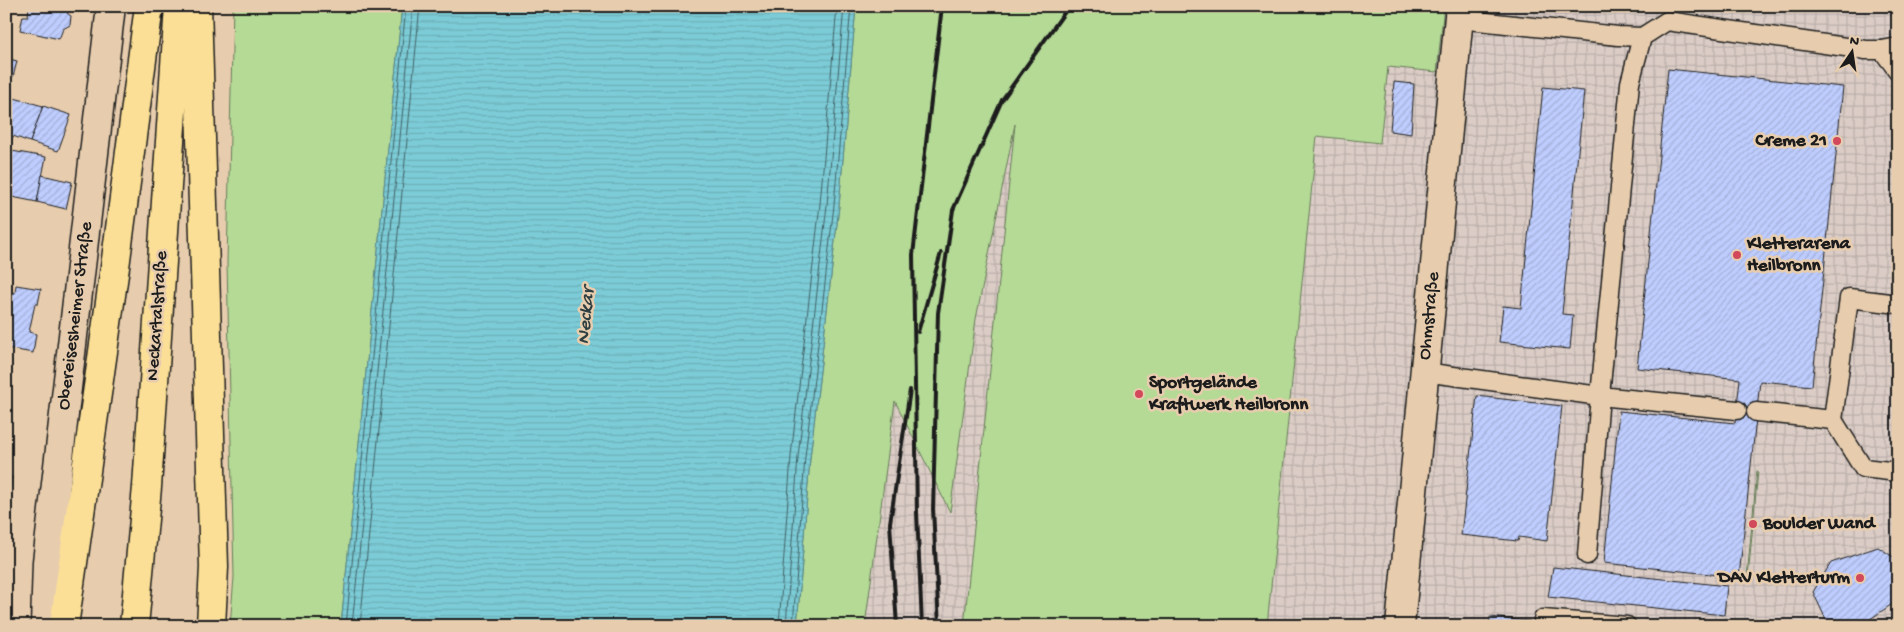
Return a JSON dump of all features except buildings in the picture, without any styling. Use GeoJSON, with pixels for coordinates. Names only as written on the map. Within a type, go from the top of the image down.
{"type":"FeatureCollection","features":[{"type":"Feature","properties":{"kind":"main road"},"geometry":{"type":"LineString","coordinates":[[64,626],[118,248],[148,6]]}},
{"type":"Feature","properties":{"kind":"main road","name":"Neckartalstraße"},"geometry":{"type":"LineString","coordinates":[[134,626],[148,478],[179,6]]}},
{"type":"Feature","properties":{"kind":"main road"},"geometry":{"type":"LineString","coordinates":[[197,6],[214,567],[211,626]]}},
{"type":"Feature","properties":{"kind":"street","name":"Obereisesheimer Straße"},"geometry":{"type":"LineString","coordinates":[[45,626],[48,562],[111,6]]}},
{"type":"Feature","properties":{"kind":"street","name":"Ohmstraße"},"geometry":{"type":"LineString","coordinates":[[1400,626],[1460,13]]}},
{"type":"Feature","properties":{"kind":"lane"},"geometry":{"type":"LineString","coordinates":[[1460,13],[1618,36],[1642,37],[1667,21],[1866,50],[1890,48],[1898,71]]}},
{"type":"Feature","properties":{"kind":"lane"},"geometry":{"type":"LineString","coordinates":[[1586,556],[1630,83],[1642,37]]}},
{"type":"Feature","properties":{"kind":"lane"},"geometry":{"type":"LineString","coordinates":[[1898,304],[1849,298],[1833,420],[1863,468],[1898,472]]}},
{"type":"Feature","properties":{"kind":"lane"},"geometry":{"type":"LineString","coordinates":[[1424,372],[1600,396],[1737,410]]}},
{"type":"Feature","properties":{"kind":"lane"},"geometry":{"type":"LineString","coordinates":[[1756,412],[1833,420]]}},
{"type":"Feature","properties":{"kind":"lane"},"geometry":{"type":"LineString","coordinates":[[1543,619],[1628,626]]}},
{"type":"Feature","properties":{"kind":"shaded area"},"geometry":{"type":"Polygon","coordinates":[[[899,6],[1898,6],[1898,626],[854,626],[899,6]]]}},
{"type":"Feature","properties":{"kind":"green space"},"geometry":{"type":"Polygon","coordinates":[[[233,6],[402,6],[341,626],[230,626],[234,577],[227,262],[233,6]]]}},
{"type":"Feature","properties":{"kind":"green space"},"geometry":{"type":"Polygon","coordinates":[[[856,6],[1444,6],[1437,72],[1388,67],[1380,143],[1317,136],[1267,626],[964,626],[1015,124],[976,319],[950,512],[895,401],[865,626],[797,626],[810,458],[839,206],[856,6]]]}},
{"type":"Feature","properties":{"kind":"green space"},"geometry":{"type":"Polygon","coordinates":[[[1757,471],[1758,471],[1747,577],[1757,471]]]}},
{"type":"Feature","properties":{"kind":"water","name":"Neckar"},"geometry":{"type":"Polygon","coordinates":[[[402,6],[856,6],[839,206],[810,458],[797,626],[341,626],[402,6]]]}},
{"type":"Feature","properties":{"kind":"railway"},"geometry":{"type":"LineString","coordinates":[[922,626],[917,512],[913,255],[942,6]]}},
{"type":"Feature","properties":{"kind":"railway"},"geometry":{"type":"LineString","coordinates":[[939,626],[933,509],[938,313],[953,210],[1002,100],[1069,6]]}},
{"type":"Feature","properties":{"kind":"railway"},"geometry":{"type":"LineString","coordinates":[[918,332],[941,253]]}},
{"type":"Feature","properties":{"kind":"railway"},"geometry":{"type":"LineString","coordinates":[[897,626],[890,523],[910,390]]}},
{"type":"Feature","properties":{"kind":"place","name":"Creme 21"},"geometry":{"type":"Point","coordinates":[1837,141]}},
{"type":"Feature","properties":{"kind":"place","name":"Kletterarena Heilbronn"},"geometry":{"type":"Point","coordinates":[1737,255]}},
{"type":"Feature","properties":{"kind":"place","name":"Sportgelände Kraftwerk Heilbronn"},"geometry":{"type":"Point","coordinates":[1139,394]}},
{"type":"Feature","properties":{"kind":"place","name":"Boulder Wand"},"geometry":{"type":"Point","coordinates":[1753,524]}},
{"type":"Feature","properties":{"kind":"place","name":"DAV Kletterturm"},"geometry":{"type":"Point","coordinates":[1860,578]}}]}
